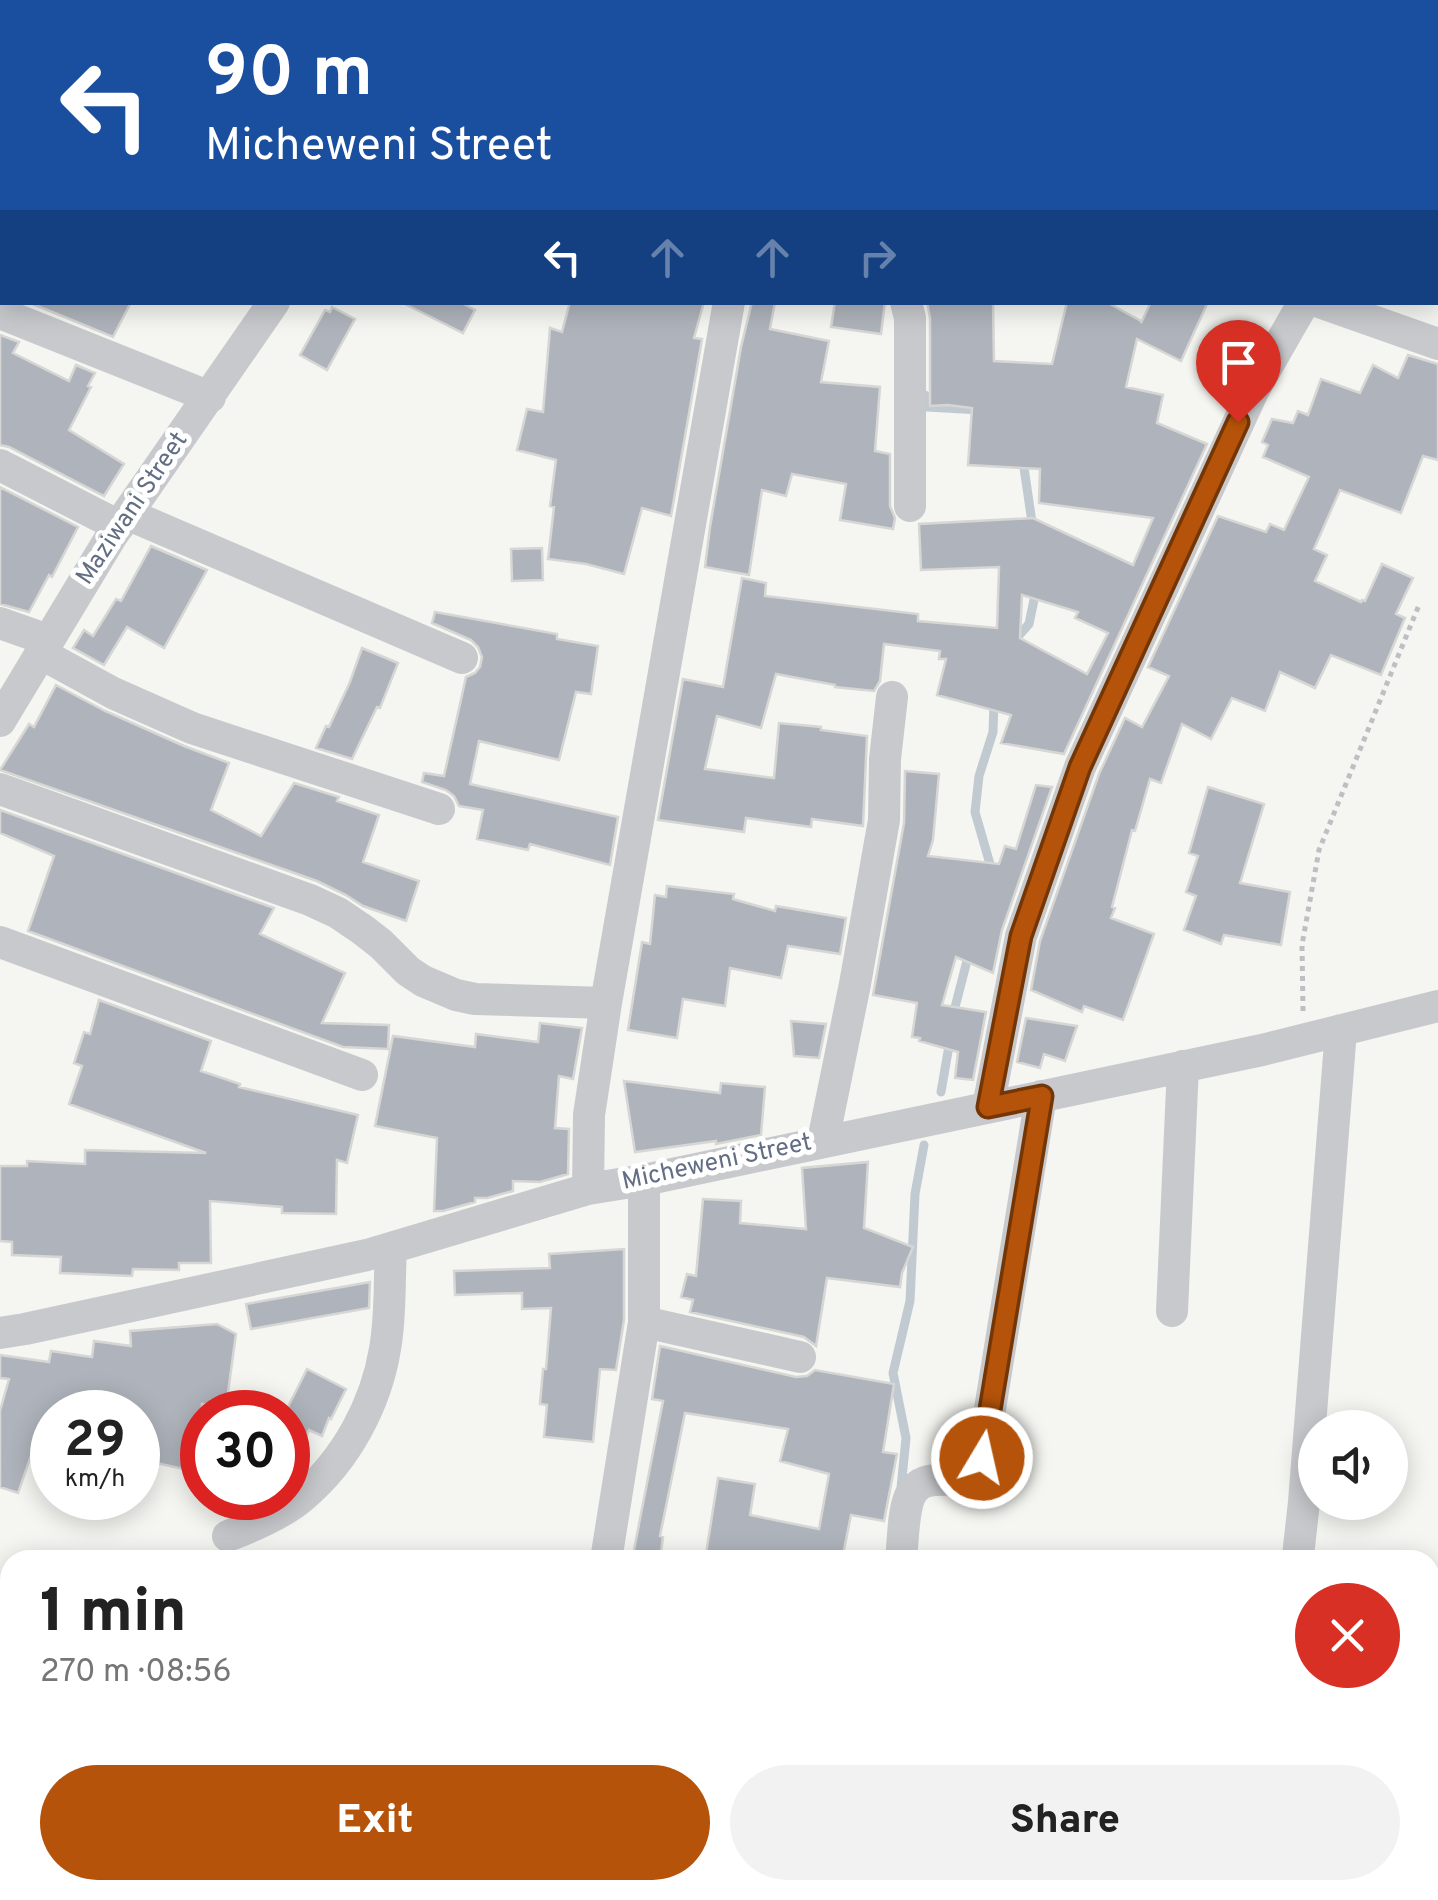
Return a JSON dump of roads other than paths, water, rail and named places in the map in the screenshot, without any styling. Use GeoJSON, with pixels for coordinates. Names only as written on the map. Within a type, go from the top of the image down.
{"type":"FeatureCollection","features":[{"type":"Feature","properties":{"kind":"street","name":"Maziwani Street"},"geometry":{"type":"LineString","coordinates":[[0,721],[123,520],[272,305]]}},
{"type":"Feature","properties":{"kind":"street"},"geometry":{"type":"LineString","coordinates":[[588,1189],[588,1115],[729,305]]}},
{"type":"Feature","properties":{"kind":"street"},"geometry":{"type":"LineString","coordinates":[[907,305],[910,318],[910,506]]}},
{"type":"Feature","properties":{"kind":"street"},"geometry":{"type":"LineString","coordinates":[[988,1107],[1021,936],[1080,767],[1253,390],[1302,305]]}},
{"type":"Feature","properties":{"kind":"street"},"geometry":{"type":"LineString","coordinates":[[1328,305],[1438,344]]}},
{"type":"Feature","properties":{"kind":"street"},"geometry":{"type":"LineString","coordinates":[[0,313],[210,397]]}},
{"type":"Feature","properties":{"kind":"street"},"geometry":{"type":"LineString","coordinates":[[0,465],[123,520],[462,658]]}},
{"type":"Feature","properties":{"kind":"street"},"geometry":{"type":"LineString","coordinates":[[0,623],[113,692],[192,728],[439,810]]}},
{"type":"Feature","properties":{"kind":"street"},"geometry":{"type":"LineString","coordinates":[[823,1142],[884,820],[892,697]]}},
{"type":"Feature","properties":{"kind":"street"},"geometry":{"type":"LineString","coordinates":[[0,789],[324,906],[363,930],[408,970],[438,990],[475,999],[606,1003]]}},
{"type":"Feature","properties":{"kind":"street"},"geometry":{"type":"LineString","coordinates":[[0,942],[362,1075]]}},
{"type":"Feature","properties":{"kind":"street","name":"Micheweni Street"},"geometry":{"type":"LineString","coordinates":[[0,1333],[367,1255],[588,1189],[1183,1066],[1438,1006]]}},
{"type":"Feature","properties":{"kind":"street"},"geometry":{"type":"LineString","coordinates":[[1299,1550],[1341,1030]]}},
{"type":"Feature","properties":{"kind":"street"},"geometry":{"type":"LineString","coordinates":[[1172,1312],[1183,1066]]}},
{"type":"Feature","properties":{"kind":"street"},"geometry":{"type":"LineString","coordinates":[[902,1550],[910,1496],[916,1488],[929,1480],[968,1478],[982,1458],[1042,1096]]}},
{"type":"Feature","properties":{"kind":"street"},"geometry":{"type":"LineString","coordinates":[[608,1550],[644,1322],[644,1180]]}},
{"type":"Feature","properties":{"kind":"street"},"geometry":{"type":"LineString","coordinates":[[228,1536],[262,1522],[302,1498],[329,1470],[356,1432],[374,1392],[385,1348],[391,1248]]}},
{"type":"Feature","properties":{"kind":"street"},"geometry":{"type":"LineString","coordinates":[[644,1322],[800,1357]]}},
{"type":"Feature","properties":{"kind":"waterway"},"geometry":{"type":"LineString","coordinates":[[925,395],[927,407],[980,410]]}},
{"type":"Feature","properties":{"kind":"waterway"},"geometry":{"type":"LineString","coordinates":[[1023,461],[1033,529]]}},
{"type":"Feature","properties":{"kind":"waterway"},"geometry":{"type":"LineString","coordinates":[[1013,642],[1029,624],[1036,590]]}},
{"type":"Feature","properties":{"kind":"waterway"},"geometry":{"type":"LineString","coordinates":[[992,871],[975,812],[979,776],[993,732],[994,701]]}},
{"type":"Feature","properties":{"kind":"waterway"},"geometry":{"type":"LineString","coordinates":[[953,1015],[969,953]]}},
{"type":"Feature","properties":{"kind":"waterway"},"geometry":{"type":"LineString","coordinates":[[941,1092],[950,1040]]}},
{"type":"Feature","properties":{"kind":"waterway"},"geometry":{"type":"LineString","coordinates":[[901,1488],[906,1438],[893,1373],[910,1301],[915,1194],[924,1145]]}}]}
